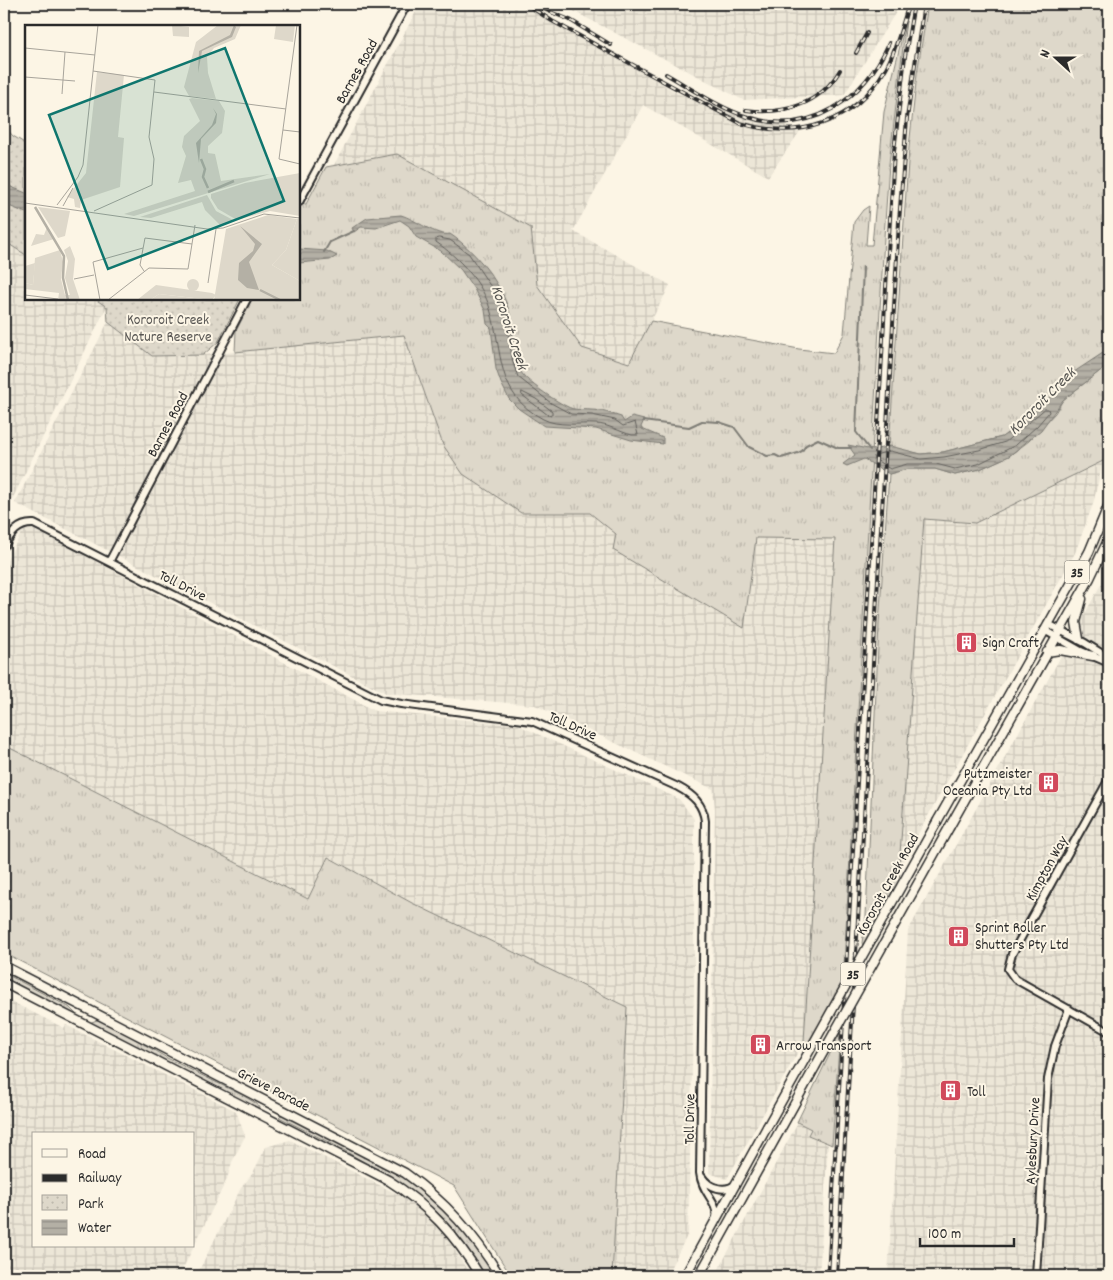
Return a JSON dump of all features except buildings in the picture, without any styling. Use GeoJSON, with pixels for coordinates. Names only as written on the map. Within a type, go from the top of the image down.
{"type":"FeatureCollection","features":[{"type":"Feature","properties":{"kind":"main road","name":"Kororoit Creek Road"},"geometry":{"type":"LineString","coordinates":[[685,1276],[1095,540],[1109,504]]}},
{"type":"Feature","properties":{"kind":"main road","name":"Kororoit Creek Road"},"geometry":{"type":"LineString","coordinates":[[700,1276],[1090,578],[1109,538]]}},
{"type":"Feature","properties":{"kind":"main road"},"geometry":{"type":"LineString","coordinates":[[1079,639],[1076,627],[1077,615],[1090,578]]}},
{"type":"Feature","properties":{"kind":"main road"},"geometry":{"type":"LineString","coordinates":[[1047,652],[1060,650],[1093,656]]}},
{"type":"Feature","properties":{"kind":"main road","name":"Grieve Parade"},"geometry":{"type":"LineString","coordinates":[[4,966],[405,1173],[452,1211],[474,1236],[500,1276]]}},
{"type":"Feature","properties":{"kind":"main road","name":"Grieve Parade"},"geometry":{"type":"LineString","coordinates":[[4,983],[388,1180],[415,1198],[443,1224],[480,1276]]}},
{"type":"Feature","properties":{"kind":"street","name":"Barnes Road"},"geometry":{"type":"LineString","coordinates":[[300,201],[407,4]]}},
{"type":"Feature","properties":{"kind":"street","name":"Barnes Road"},"geometry":{"type":"LineString","coordinates":[[110,562],[246,300]]}},
{"type":"Feature","properties":{"kind":"street","name":"Toll Drive"},"geometry":{"type":"LineString","coordinates":[[4,546],[16,529],[24,524],[34,524],[381,700],[532,721],[678,787],[694,797],[702,808],[706,821],[700,1173],[703,1188],[716,1209],[717,1216],[712,1228]]}},
{"type":"Feature","properties":{"kind":"street"},"geometry":{"type":"LineString","coordinates":[[1046,627],[1061,629],[1109,658]]}},
{"type":"Feature","properties":{"kind":"street"},"geometry":{"type":"LineString","coordinates":[[1046,627],[1056,637],[1109,663]]}},
{"type":"Feature","properties":{"kind":"street","name":"Kimpton Way"},"geometry":{"type":"LineString","coordinates":[[1109,779],[1016,946],[1008,965],[1009,973],[1015,979],[1109,1032]]}},
{"type":"Feature","properties":{"kind":"street","name":"Aylesbury Drive"},"geometry":{"type":"LineString","coordinates":[[1036,1276],[1048,1079],[1055,1046],[1069,1010]]}},
{"type":"Feature","properties":{"kind":"street"},"geometry":{"type":"LineString","coordinates":[[700,1173],[705,1181],[718,1188],[729,1188],[738,1180]]}},
{"type":"Feature","properties":{"kind":"shaded area"},"geometry":{"type":"Polygon","coordinates":[[[420,4],[525,4],[679,94],[801,130],[768,177],[643,105],[573,231],[670,285],[629,363],[582,348],[537,285],[530,228],[333,167],[420,4]]]}},
{"type":"Feature","properties":{"kind":"shaded area"},"geometry":{"type":"Polygon","coordinates":[[[560,4],[901,4],[844,95],[743,100],[560,4]]]}},
{"type":"Feature","properties":{"kind":"shaded area"},"geometry":{"type":"Polygon","coordinates":[[[4,241],[25,254],[25,300],[97,300],[107,306],[4,516],[4,241]]]}},
{"type":"Feature","properties":{"kind":"shaded area"},"geometry":{"type":"Polygon","coordinates":[[[108,322],[152,356],[203,355],[404,335],[443,445],[521,513],[590,513],[744,627],[756,538],[835,539],[804,1041],[727,1179],[709,1173],[715,809],[713,789],[535,705],[386,693],[15,503],[108,322]]]}},
{"type":"Feature","properties":{"kind":"shaded area"},"geometry":{"type":"Polygon","coordinates":[[[1103,461],[1093,504],[1075,553],[899,868],[924,519],[975,523],[1103,461]]]}},
{"type":"Feature","properties":{"kind":"shaded area"},"geometry":{"type":"Polygon","coordinates":[[[26,524],[375,711],[518,725],[679,799],[694,819],[694,985],[688,1234],[666,1276],[612,1276],[627,1007],[412,903],[329,857],[309,899],[4,745],[4,566],[26,524]]]}},
{"type":"Feature","properties":{"kind":"shaded area"},"geometry":{"type":"Polygon","coordinates":[[[1109,570],[1109,1276],[888,1276],[908,931],[1109,570]]]}},
{"type":"Feature","properties":{"kind":"shaded area"},"geometry":{"type":"Polygon","coordinates":[[[4,998],[64,1028],[66,1025],[236,1111],[245,1136],[232,1162],[227,1179],[195,1244],[195,1132],[32,1132],[32,1248],[193,1248],[179,1276],[4,1276],[4,998]]]}},
{"type":"Feature","properties":{"kind":"shaded area"},"geometry":{"type":"Polygon","coordinates":[[[798,1122],[811,1129],[808,1135],[828,1145],[819,1276],[715,1276],[798,1122]]]}},
{"type":"Feature","properties":{"kind":"shaded area"},"geometry":{"type":"Polygon","coordinates":[[[290,1140],[405,1198],[446,1236],[471,1276],[196,1276],[241,1188],[253,1173],[266,1147],[290,1140]]]}},
{"type":"Feature","properties":{"kind":"green space"},"geometry":{"type":"Polygon","coordinates":[[[928,4],[1109,4],[1109,349],[1089,363],[1017,428],[1002,437],[943,452],[921,454],[889,447],[909,147],[917,74],[928,4]]]}},
{"type":"Feature","properties":{"kind":"green space"},"geometry":{"type":"Polygon","coordinates":[[[906,21],[889,164],[884,237],[843,984],[809,1048],[804,1041],[835,539],[756,538],[744,628],[613,550],[616,534],[590,513],[521,513],[463,474],[443,445],[404,335],[235,352],[236,331],[252,300],[300,300],[300,202],[304,201],[303,204],[306,204],[326,167],[397,154],[531,228],[537,285],[582,348],[629,363],[651,321],[799,349],[834,353],[844,334],[854,222],[863,210],[869,206],[866,245],[872,245],[884,112],[906,21]]]}},
{"type":"Feature","properties":{"kind":"green space"},"geometry":{"type":"Polygon","coordinates":[[[4,126],[13,136],[25,143],[25,254],[4,241],[4,126]]]}},
{"type":"Feature","properties":{"kind":"green space","name":"Kororoit Creek Nature Reserve"},"geometry":{"type":"Polygon","coordinates":[[[96,300],[239,300],[218,342],[203,355],[152,356],[108,322],[107,307],[96,300]]]}},
{"type":"Feature","properties":{"kind":"green space"},"geometry":{"type":"Polygon","coordinates":[[[1109,364],[1109,461],[1103,461],[975,523],[924,519],[899,868],[900,883],[864,947],[862,943],[866,916],[879,624],[889,474],[907,469],[935,469],[955,475],[980,469],[1009,456],[1029,441],[1055,413],[1063,400],[1109,364]]]}},
{"type":"Feature","properties":{"kind":"green space"},"geometry":{"type":"Polygon","coordinates":[[[4,745],[308,899],[328,857],[412,903],[627,1007],[612,1276],[511,1276],[454,1186],[4,953],[4,745]]]}},
{"type":"Feature","properties":{"kind":"green space"},"geometry":{"type":"Polygon","coordinates":[[[4,973],[69,1007],[79,1017],[4,980],[4,973]]]}},
{"type":"Feature","properties":{"kind":"green space"},"geometry":{"type":"Polygon","coordinates":[[[97,1020],[110,1024],[167,1058],[244,1096],[257,1104],[260,1110],[89,1023],[97,1020]]]}},
{"type":"Feature","properties":{"kind":"green space"},"geometry":{"type":"Polygon","coordinates":[[[840,1033],[832,1145],[808,1135],[811,1129],[797,1122],[840,1033]]]}},
{"type":"Feature","properties":{"kind":"green space"},"geometry":{"type":"Polygon","coordinates":[[[281,1115],[291,1117],[353,1148],[393,1170],[431,1197],[462,1226],[496,1276],[485,1276],[454,1230],[436,1211],[403,1185],[340,1148],[279,1117],[281,1115]]]}},
{"type":"Feature","properties":{"kind":"water"},"geometry":{"type":"Polygon","coordinates":[[[4,184],[25,193],[25,213],[4,204],[4,184]]]}},
{"type":"Feature","properties":{"kind":"water","name":"Kororoit Creek"},"geometry":{"type":"Polygon","coordinates":[[[401,215],[439,233],[450,234],[480,260],[496,283],[508,307],[519,368],[529,381],[569,408],[606,412],[621,417],[624,422],[632,417],[644,420],[642,429],[663,438],[663,444],[631,440],[596,429],[544,426],[519,409],[509,399],[496,369],[491,328],[487,324],[485,310],[461,270],[441,251],[416,237],[409,226],[400,220],[376,228],[361,227],[354,232],[352,228],[367,218],[401,215]]]}},
{"type":"Feature","properties":{"kind":"water"},"geometry":{"type":"Polygon","coordinates":[[[300,249],[327,251],[337,256],[330,260],[300,263],[300,249]]]}},
{"type":"Feature","properties":{"kind":"water","name":"Kororoit Creek"},"geometry":{"type":"Polygon","coordinates":[[[1109,349],[1109,364],[1063,400],[1041,430],[1009,456],[980,469],[955,475],[935,469],[908,469],[889,474],[864,459],[847,466],[843,464],[855,455],[848,445],[873,450],[890,446],[921,454],[943,452],[1002,437],[1038,409],[1074,372],[1109,349]]]}},
{"type":"Feature","properties":{"kind":"waterway","name":"Kororoit Creek"},"geometry":{"type":"LineString","coordinates":[[324,252],[330,242],[354,231]]}},
{"type":"Feature","properties":{"kind":"waterway"},"geometry":{"type":"LineString","coordinates":[[863,267],[856,432],[870,450]]}},
{"type":"Feature","properties":{"kind":"waterway","name":"Kororoit Creek"},"geometry":{"type":"LineString","coordinates":[[643,421],[689,427],[702,421],[719,422],[734,427],[749,447],[767,456],[775,455],[781,458],[802,451],[806,445],[818,439],[838,448],[851,448]]}},
{"type":"Feature","properties":{"kind":"railway"},"geometry":{"type":"LineString","coordinates":[[526,4],[552,21],[740,123],[783,130],[804,128],[824,123],[842,114],[858,102],[873,87],[890,61],[907,10]]}},
{"type":"Feature","properties":{"kind":"railway"},"geometry":{"type":"LineString","coordinates":[[828,1276],[894,151],[905,56],[914,4]]}},
{"type":"Feature","properties":{"kind":"railway"},"geometry":{"type":"LineString","coordinates":[[837,1276],[899,222],[907,118],[924,4]]}},
{"type":"Feature","properties":{"kind":"railway"},"geometry":{"type":"LineString","coordinates":[[541,8],[570,20],[611,45]]}},
{"type":"Feature","properties":{"kind":"railway"},"geometry":{"type":"LineString","coordinates":[[856,53],[867,33]]}},
{"type":"Feature","properties":{"kind":"railway"},"geometry":{"type":"LineString","coordinates":[[666,74],[706,98],[737,113],[771,122],[793,122],[814,117],[833,108],[850,96],[865,81],[889,43]]}},
{"type":"Feature","properties":{"kind":"railway"},"geometry":{"type":"LineString","coordinates":[[746,110],[773,111],[799,105],[822,92],[840,70]]}},
{"type":"Feature","properties":{"kind":"place","name":"Sign Craft"},"geometry":{"type":"Point","coordinates":[966,642]}},
{"type":"Feature","properties":{"kind":"place","name":"Putzmeister Oceania Pty Ltd"},"geometry":{"type":"Point","coordinates":[1048,782]}},
{"type":"Feature","properties":{"kind":"place","name":"Sprint Roller Shutters Pty Ltd"},"geometry":{"type":"Point","coordinates":[959,936]}},
{"type":"Feature","properties":{"kind":"place","name":"Arrow Transport"},"geometry":{"type":"Point","coordinates":[760,1045]}},
{"type":"Feature","properties":{"kind":"place","name":"Toll"},"geometry":{"type":"Point","coordinates":[951,1091]}}]}
